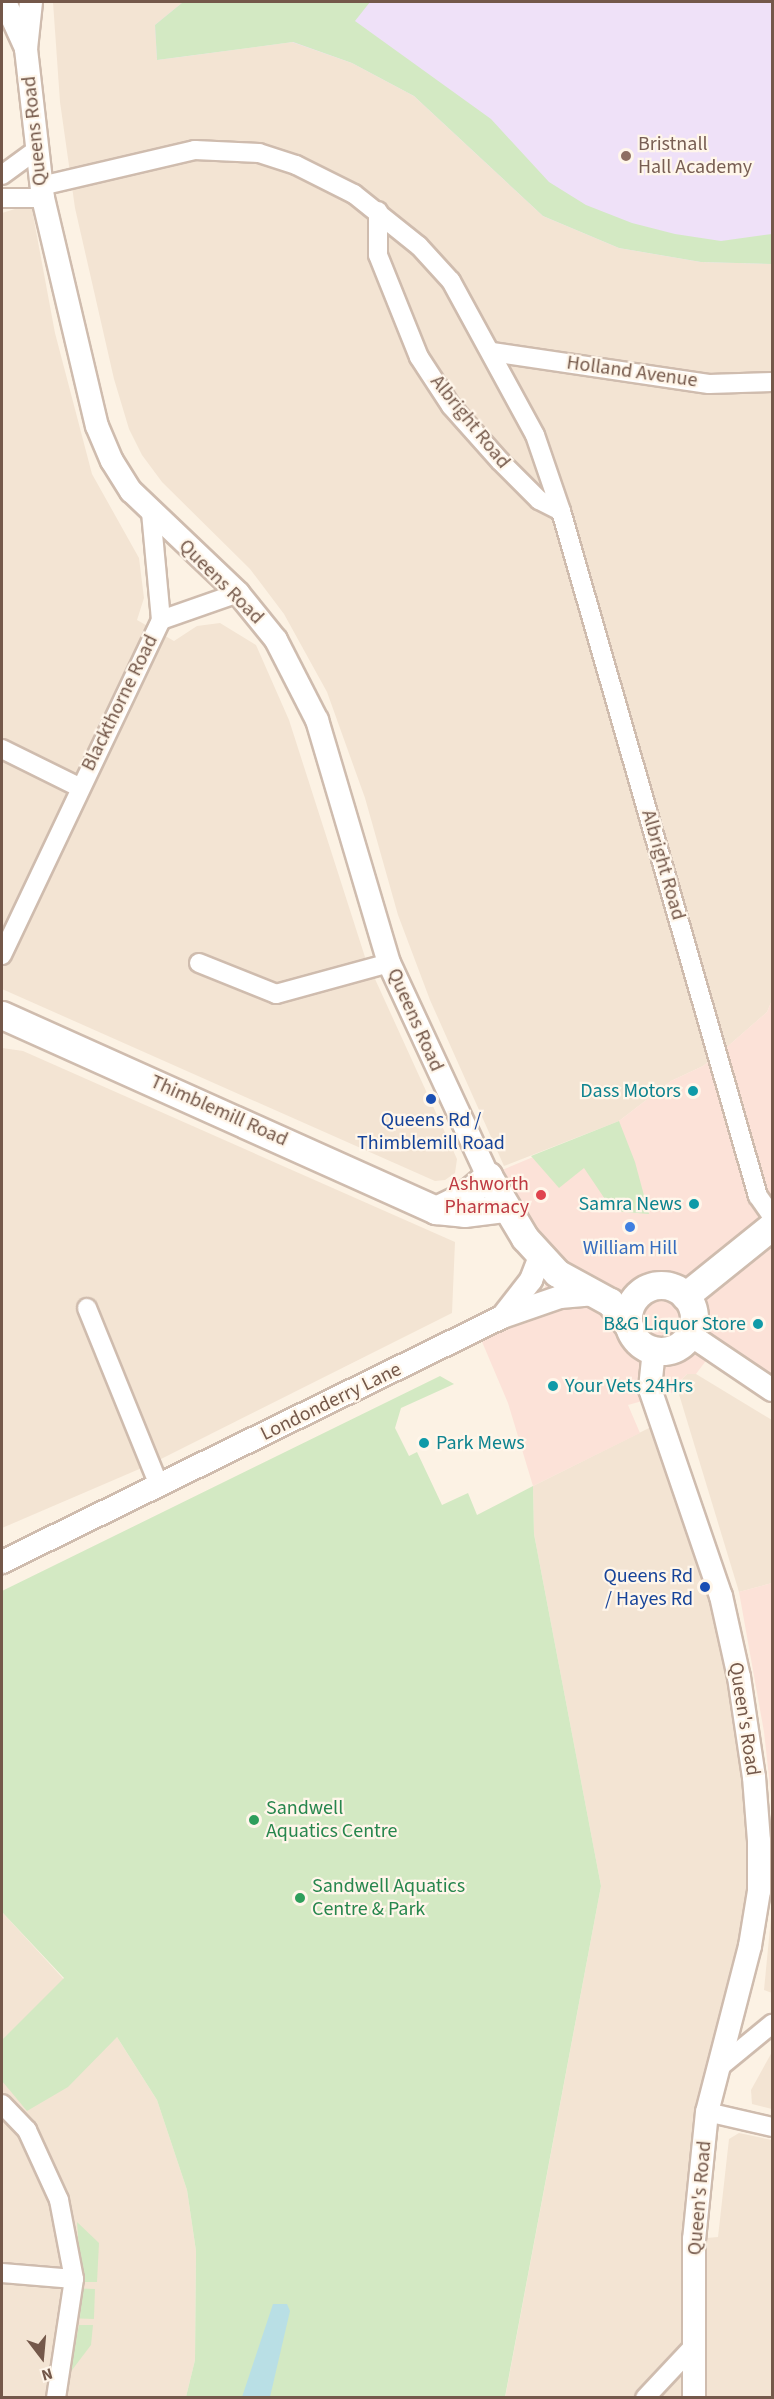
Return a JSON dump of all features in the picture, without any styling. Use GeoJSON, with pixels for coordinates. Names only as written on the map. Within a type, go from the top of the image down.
{"type":"FeatureCollection","features":[{"type":"Feature","properties":{"kind":"main road","name":"Thimblemill Road"},"geometry":{"type":"LineString","coordinates":[[2,1015],[436,1210],[464,1213],[504,1208]]}},
{"type":"Feature","properties":{"kind":"main road"},"geometry":{"type":"LineString","coordinates":[[436,1210],[463,1197],[488,1176],[504,1208],[557,1273],[610,1302],[629,1326],[634,1337],[654,1350],[678,1346],[689,1334],[694,1315],[685,1296],[669,1286],[642,1290],[585,1274],[542,1254]]}},
{"type":"Feature","properties":{"kind":"main road"},"geometry":{"type":"LineString","coordinates":[[685,1296],[772,1226]]}},
{"type":"Feature","properties":{"kind":"main road"},"geometry":{"type":"LineString","coordinates":[[629,1326],[628,1313],[642,1290]]}},
{"type":"Feature","properties":{"kind":"street","name":"Queens Road"},"geometry":{"type":"LineString","coordinates":[[5,2],[26,49]]}},
{"type":"Feature","properties":{"kind":"street","name":"Queens Road"},"geometry":{"type":"LineString","coordinates":[[31,2],[26,49],[42,192],[97,426],[112,461],[151,513],[238,593],[276,640],[317,720],[389,963],[488,1176]]}},
{"type":"Feature","properties":{"kind":"street"},"geometry":{"type":"LineString","coordinates":[[2,176],[36,150]]}},
{"type":"Feature","properties":{"kind":"street","name":"Albright Road"},"geometry":{"type":"LineString","coordinates":[[2,198],[42,192],[195,150],[259,153],[320,176],[378,211],[451,281],[536,435],[561,511],[759,1196],[772,1216]]}},
{"type":"Feature","properties":{"kind":"street","name":"Albright Road"},"geometry":{"type":"LineString","coordinates":[[378,211],[378,255],[419,357],[452,406],[500,461],[539,500],[561,511]]}},
{"type":"Feature","properties":{"kind":"street","name":"Holland Avenue"},"geometry":{"type":"LineString","coordinates":[[492,352],[709,384],[772,382]]}},
{"type":"Feature","properties":{"kind":"street","name":"Blackthorne Road"},"geometry":{"type":"LineString","coordinates":[[2,955],[161,620],[151,513]]}},
{"type":"Feature","properties":{"kind":"street","name":"Blackthorne Road"},"geometry":{"type":"LineString","coordinates":[[161,620],[238,593]]}},
{"type":"Feature","properties":{"kind":"street","name":"Blackthorne Road"},"geometry":{"type":"LineString","coordinates":[[2,749],[80,787]]}},
{"type":"Feature","properties":{"kind":"street"},"geometry":{"type":"LineString","coordinates":[[199,963],[276,994],[389,963]]}},
{"type":"Feature","properties":{"kind":"street","name":"Londonderry Lane"},"geometry":{"type":"LineString","coordinates":[[502,1317],[531,1280],[542,1254]]}},
{"type":"Feature","properties":{"kind":"street","name":"Londonderry Lane"},"geometry":{"type":"LineString","coordinates":[[2,1562],[502,1317],[560,1297],[592,1294]]}},
{"type":"Feature","properties":{"kind":"street"},"geometry":{"type":"LineString","coordinates":[[87,1308],[159,1485]]}},
{"type":"Feature","properties":{"kind":"street"},"geometry":{"type":"LineString","coordinates":[[689,1334],[772,1390]]}},
{"type":"Feature","properties":{"kind":"street","name":"Queen's Road"},"geometry":{"type":"LineString","coordinates":[[654,1350],[650,1389],[721,1596],[739,1677],[754,1777],[759,1891],[722,2065],[707,2112],[694,2239],[694,2397]]}},
{"type":"Feature","properties":{"kind":"street"},"geometry":{"type":"LineString","coordinates":[[722,2065],[772,2024]]}},
{"type":"Feature","properties":{"kind":"street"},"geometry":{"type":"LineString","coordinates":[[2,2104],[27,2130],[59,2200],[74,2278],[56,2397]]}},
{"type":"Feature","properties":{"kind":"street"},"geometry":{"type":"LineString","coordinates":[[707,2112],[772,2127]]}},
{"type":"Feature","properties":{"kind":"street"},"geometry":{"type":"LineString","coordinates":[[2,2273],[74,2278]]}},
{"type":"Feature","properties":{"kind":"street"},"geometry":{"type":"LineString","coordinates":[[645,2397],[693,2348]]}},
{"type":"Feature","properties":{"kind":"shaded area"},"geometry":{"type":"Polygon","coordinates":[[[53,2],[183,2],[156,25],[157,60],[293,42],[352,63],[414,96],[543,216],[619,248],[701,262],[772,264],[772,1000],[767,1012],[703,1066],[671,1081],[619,1121],[504,1166],[430,1000],[398,915],[365,798],[327,692],[284,614],[250,569],[162,482],[142,455],[129,429],[114,379],[75,208],[60,102],[53,2]]]}},
{"type":"Feature","properties":{"kind":"shaded area","name":"Bristnall Hall Academy"},"geometry":{"type":"Polygon","coordinates":[[[183,2],[772,2],[772,264],[701,262],[619,248],[543,216],[414,96],[352,63],[292,42],[157,60],[155,25],[183,2]]]}},
{"type":"Feature","properties":{"kind":"shaded area"},"geometry":{"type":"Polygon","coordinates":[[[31,204],[55,333],[92,474],[139,558],[144,598],[137,620],[174,641],[197,626],[220,623],[256,645],[289,720],[365,957],[457,1159],[455,1173],[445,1180],[435,1181],[2,989],[2,213],[31,204]]]}},
{"type":"Feature","properties":{"kind":"shaded area"},"geometry":{"type":"Polygon","coordinates":[[[772,1000],[772,1390],[714,1350],[696,1374],[687,1374],[679,1382],[678,1391],[628,1405],[640,1433],[533,1486],[508,1403],[477,1330],[532,1301],[544,1290],[553,1260],[488,1176],[619,1121],[671,1081],[703,1066],[767,1012],[772,1000]]]}},
{"type":"Feature","properties":{"kind":"shaded area"},"geometry":{"type":"Polygon","coordinates":[[[2,1048],[23,1051],[455,1242],[452,1313],[151,1464],[2,1528],[2,1048]]]}},
{"type":"Feature","properties":{"kind":"shaded area"},"geometry":{"type":"Polygon","coordinates":[[[687,1374],[696,1374],[772,1420],[772,1583],[739,1592],[678,1391],[679,1382],[687,1374]]]}},
{"type":"Feature","properties":{"kind":"shaded area"},"geometry":{"type":"Polygon","coordinates":[[[663,1421],[721,1596],[759,1841],[695,2239],[718,2237],[729,2139],[739,2133],[772,2140],[772,2397],[505,2398],[601,1886],[534,1534],[533,1486],[663,1421]]]}},
{"type":"Feature","properties":{"kind":"shaded area"},"geometry":{"type":"Polygon","coordinates":[[[772,1583],[772,1804],[764,1732],[739,1592],[772,1583]]]}},
{"type":"Feature","properties":{"kind":"shaded area"},"geometry":{"type":"Polygon","coordinates":[[[772,1907],[772,1993],[764,1990],[772,1907]]]}},
{"type":"Feature","properties":{"kind":"shaded area"},"geometry":{"type":"Polygon","coordinates":[[[2,1912],[117,2037],[157,2100],[187,2190],[196,2251],[195,2360],[186,2397],[2,2397],[2,1912]]]}},
{"type":"Feature","properties":{"kind":"shaded area"},"geometry":{"type":"Polygon","coordinates":[[[772,2052],[772,2109],[752,2104],[751,2090],[772,2052]]]}},
{"type":"Feature","properties":{"kind":"green space"},"geometry":{"type":"Polygon","coordinates":[[[183,2],[370,2],[355,21],[491,119],[549,182],[586,205],[632,223],[675,234],[721,241],[772,234],[772,264],[701,262],[619,248],[543,216],[414,96],[352,63],[293,42],[157,60],[155,25],[183,2]]]}},
{"type":"Feature","properties":{"kind":"green space"},"geometry":{"type":"Polygon","coordinates":[[[619,1121],[635,1162],[649,1214],[613,1211],[584,1168],[559,1188],[531,1156],[619,1121]]]}},
{"type":"Feature","properties":{"kind":"green space","name":"Sandwell Aquatics Centre & Park"},"geometry":{"type":"Polygon","coordinates":[[[440,1376],[454,1384],[401,1408],[395,1428],[409,1456],[417,1452],[442,1505],[468,1493],[477,1515],[533,1486],[534,1534],[601,1886],[505,2397],[186,2397],[195,2360],[196,2251],[187,2190],[157,2100],[117,2037],[68,2087],[27,2111],[2,2081],[2,2040],[64,1978],[2,1912],[2,1591],[440,1376]]]}},
{"type":"Feature","properties":{"kind":"green space"},"geometry":{"type":"Polygon","coordinates":[[[77,2222],[99,2243],[97,2282],[81,2282],[77,2222]]]}},
{"type":"Feature","properties":{"kind":"green space"},"geometry":{"type":"Polygon","coordinates":[[[81,2289],[95,2289],[94,2319],[80,2318],[81,2289]]]}},
{"type":"Feature","properties":{"kind":"green space"},"geometry":{"type":"Polygon","coordinates":[[[79,2325],[93,2325],[91,2345],[69,2374],[79,2325]]]}},
{"type":"Feature","properties":{"kind":"water"},"geometry":{"type":"Polygon","coordinates":[[[273,2304],[287,2304],[290,2311],[270,2397],[242,2397],[273,2304]]]}},
{"type":"Feature","properties":{"kind":"place","name":"Bristnall Hall Academy"},"geometry":{"type":"Point","coordinates":[626,156]}},
{"type":"Feature","properties":{"kind":"place","name":"Dass Motors"},"geometry":{"type":"Point","coordinates":[693,1091]}},
{"type":"Feature","properties":{"kind":"place","name":"Queens Rd / Thimblemill Road"},"geometry":{"type":"Point","coordinates":[431,1099]}},
{"type":"Feature","properties":{"kind":"place","name":"Ashworth Pharmacy"},"geometry":{"type":"Point","coordinates":[541,1195]}},
{"type":"Feature","properties":{"kind":"place","name":"Samra News"},"geometry":{"type":"Point","coordinates":[694,1204]}},
{"type":"Feature","properties":{"kind":"place","name":"William Hill"},"geometry":{"type":"Point","coordinates":[630,1227]}},
{"type":"Feature","properties":{"kind":"place","name":"B&G Liquor Store"},"geometry":{"type":"Point","coordinates":[758,1324]}},
{"type":"Feature","properties":{"kind":"place","name":"Your Vets 24Hrs"},"geometry":{"type":"Point","coordinates":[553,1386]}},
{"type":"Feature","properties":{"kind":"place","name":"Park Mews"},"geometry":{"type":"Point","coordinates":[424,1443]}},
{"type":"Feature","properties":{"kind":"place","name":"Queens Rd / Hayes Rd"},"geometry":{"type":"Point","coordinates":[705,1587]}},
{"type":"Feature","properties":{"kind":"place","name":"Sandwell Aquatics Centre"},"geometry":{"type":"Point","coordinates":[254,1820]}},
{"type":"Feature","properties":{"kind":"place","name":"Sandwell Aquatics Centre & Park"},"geometry":{"type":"Point","coordinates":[300,1898]}}]}
